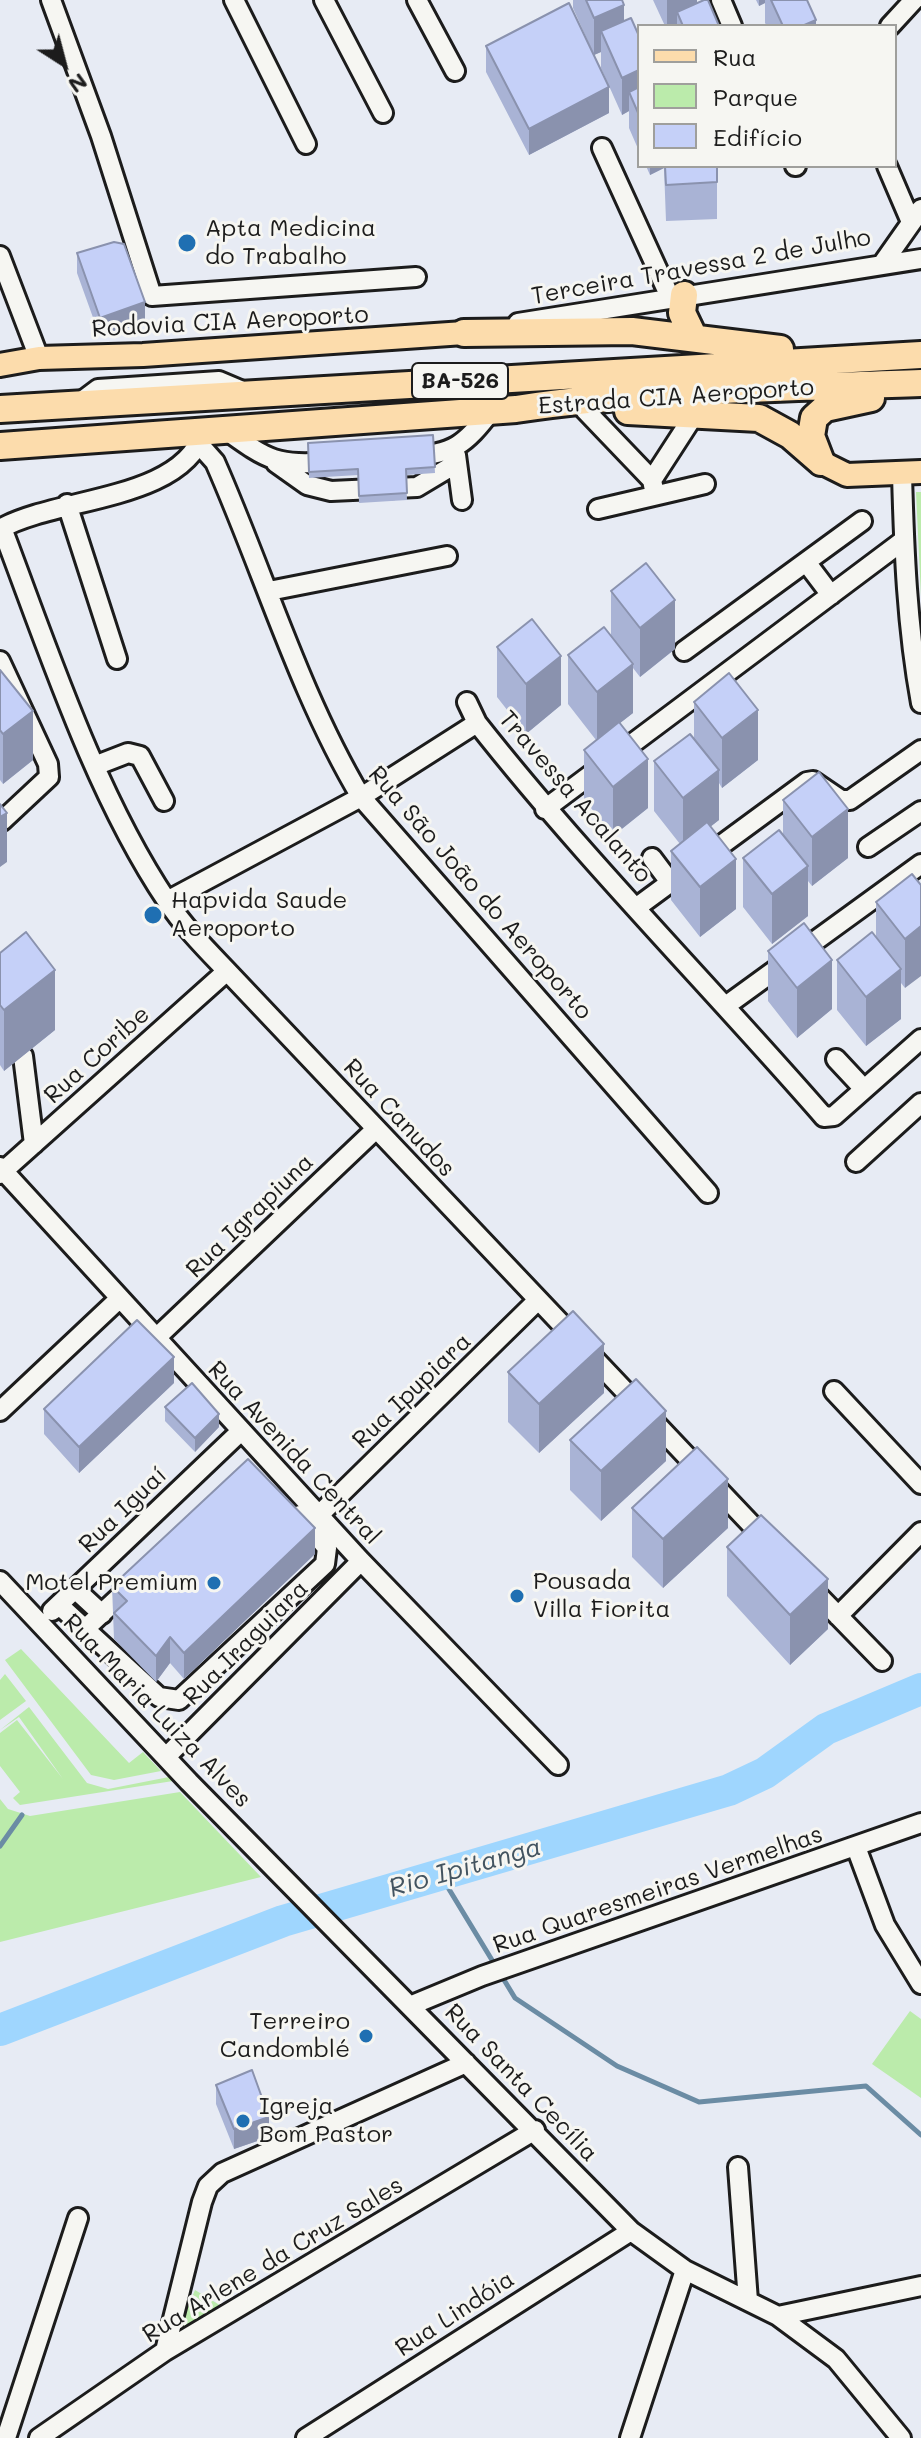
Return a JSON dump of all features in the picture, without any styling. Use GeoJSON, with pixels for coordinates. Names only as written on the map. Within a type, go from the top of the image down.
{"type":"FeatureCollection","features":[{"type":"Feature","properties":{"kind":"highway"},"geometry":{"type":"LineString","coordinates":[[677,296],[694,338]]}},
{"type":"Feature","properties":{"kind":"highway"},"geometry":{"type":"LineString","coordinates":[[464,333],[632,331],[842,357]]}},
{"type":"Feature","properties":{"kind":"highway","name":"Estrada CIA Aeroporto"},"geometry":{"type":"LineString","coordinates":[[0,409],[842,357],[921,355]]}},
{"type":"Feature","properties":{"kind":"highway","name":"Estrada CIA Aeroporto"},"geometry":{"type":"LineString","coordinates":[[0,446],[209,434],[504,410],[687,391],[921,383]]}},
{"type":"Feature","properties":{"kind":"highway"},"geometry":{"type":"LineString","coordinates":[[821,462],[811,436],[814,418],[819,412],[865,398],[921,396]]}},
{"type":"Feature","properties":{"kind":"highway"},"geometry":{"type":"LineString","coordinates":[[504,410],[542,413],[585,410],[696,412],[759,418],[790,435],[821,462]]}},
{"type":"Feature","properties":{"kind":"main road","name":"Rodovia CIA Aeroporto"},"geometry":{"type":"LineString","coordinates":[[0,365],[39,358],[143,355],[464,333]]}},
{"type":"Feature","properties":{"kind":"main road"},"geometry":{"type":"LineString","coordinates":[[821,462],[847,475],[912,473]]}},
{"type":"Feature","properties":{"kind":"street"},"geometry":{"type":"LineString","coordinates":[[51,0],[101,136],[146,285],[154,296],[416,277]]}},
{"type":"Feature","properties":{"kind":"street"},"geometry":{"type":"LineString","coordinates":[[234,0],[306,144]]}},
{"type":"Feature","properties":{"kind":"street"},"geometry":{"type":"LineString","coordinates":[[324,0],[383,113]]}},
{"type":"Feature","properties":{"kind":"street"},"geometry":{"type":"LineString","coordinates":[[417,0],[455,71]]}},
{"type":"Feature","properties":{"kind":"street"},"geometry":{"type":"LineString","coordinates":[[721,0],[731,24]]}},
{"type":"Feature","properties":{"kind":"street"},"geometry":{"type":"LineString","coordinates":[[892,24],[914,0]]}},
{"type":"Feature","properties":{"kind":"street"},"geometry":{"type":"LineString","coordinates":[[602,148],[677,296]]}},
{"type":"Feature","properties":{"kind":"street"},"geometry":{"type":"LineString","coordinates":[[888,168],[916,215]]}},
{"type":"Feature","properties":{"kind":"street","name":"Terceira Travessa 2 de Julho"},"geometry":{"type":"LineString","coordinates":[[464,333],[883,263],[916,215]]}},
{"type":"Feature","properties":{"kind":"street"},"geometry":{"type":"LineString","coordinates":[[0,256],[39,358]]}},
{"type":"Feature","properties":{"kind":"street"},"geometry":{"type":"LineString","coordinates":[[883,263],[921,259]]}},
{"type":"Feature","properties":{"kind":"street"},"geometry":{"type":"LineString","coordinates":[[209,434],[245,444],[307,485],[331,491],[417,487],[456,456],[504,410]]}},
{"type":"Feature","properties":{"kind":"street"},"geometry":{"type":"LineString","coordinates":[[585,410],[653,487]]}},
{"type":"Feature","properties":{"kind":"street"},"geometry":{"type":"LineString","coordinates":[[653,487],[696,412]]}},
{"type":"Feature","properties":{"kind":"street"},"geometry":{"type":"LineString","coordinates":[[209,434],[245,444]]}},
{"type":"Feature","properties":{"kind":"street"},"geometry":{"type":"LineString","coordinates":[[1,528],[67,504],[115,495],[160,478],[190,459],[209,434]]}},
{"type":"Feature","properties":{"kind":"street","name":"Rua São João do Aeroporto"},"geometry":{"type":"LineString","coordinates":[[209,434],[215,462],[335,751],[361,797],[708,1193]]}},
{"type":"Feature","properties":{"kind":"street"},"geometry":{"type":"LineString","coordinates":[[396,458],[456,456]]}},
{"type":"Feature","properties":{"kind":"street"},"geometry":{"type":"LineString","coordinates":[[456,456],[462,500]]}},
{"type":"Feature","properties":{"kind":"street"},"geometry":{"type":"LineString","coordinates":[[274,461],[290,465],[350,461]]}},
{"type":"Feature","properties":{"kind":"street"},"geometry":{"type":"LineString","coordinates":[[912,473],[903,506],[904,540],[921,703]]}},
{"type":"Feature","properties":{"kind":"street"},"geometry":{"type":"LineString","coordinates":[[598,509],[653,487],[705,484]]}},
{"type":"Feature","properties":{"kind":"street"},"geometry":{"type":"LineString","coordinates":[[67,504],[117,659]]}},
{"type":"Feature","properties":{"kind":"street"},"geometry":{"type":"LineString","coordinates":[[684,651],[862,521]]}},
{"type":"Feature","properties":{"kind":"street","name":"Rua Canudos"},"geometry":{"type":"LineString","coordinates":[[1,528],[73,714],[167,901],[227,971],[774,1549]]}},
{"type":"Feature","properties":{"kind":"street"},"geometry":{"type":"LineString","coordinates":[[545,809],[904,540]]}},
{"type":"Feature","properties":{"kind":"street"},"geometry":{"type":"LineString","coordinates":[[269,591],[447,556]]}},
{"type":"Feature","properties":{"kind":"street"},"geometry":{"type":"LineString","coordinates":[[806,562],[831,595]]}},
{"type":"Feature","properties":{"kind":"street"},"geometry":{"type":"LineString","coordinates":[[0,661],[48,764],[49,777],[2,821]]}},
{"type":"Feature","properties":{"kind":"street"},"geometry":{"type":"LineString","coordinates":[[467,702],[477,723]]}},
{"type":"Feature","properties":{"kind":"street","name":"Travessa Acalanto"},"geometry":{"type":"LineString","coordinates":[[167,901],[361,797],[477,723],[545,809],[727,1005],[824,1117],[831,1118],[921,1039]]}},
{"type":"Feature","properties":{"kind":"street"},"geometry":{"type":"LineString","coordinates":[[637,907],[807,782],[813,781],[841,800],[850,800],[921,750]]}},
{"type":"Feature","properties":{"kind":"street"},"geometry":{"type":"LineString","coordinates":[[97,765],[128,753],[140,756],[164,801]]}},
{"type":"Feature","properties":{"kind":"street"},"geometry":{"type":"LineString","coordinates":[[868,847],[921,811]]}},
{"type":"Feature","properties":{"kind":"street"},"geometry":{"type":"LineString","coordinates":[[652,858],[670,882]]}},
{"type":"Feature","properties":{"kind":"street"},"geometry":{"type":"LineString","coordinates":[[727,1005],[921,864]]}},
{"type":"Feature","properties":{"kind":"street","name":"Rua Coribe"},"geometry":{"type":"LineString","coordinates":[[1,1171],[227,971]]}},
{"type":"Feature","properties":{"kind":"street"},"geometry":{"type":"LineString","coordinates":[[23,1056],[34,1144]]}},
{"type":"Feature","properties":{"kind":"street"},"geometry":{"type":"LineString","coordinates":[[836,1059],[864,1089]]}},
{"type":"Feature","properties":{"kind":"street"},"geometry":{"type":"LineString","coordinates":[[856,1162],[921,1103]]}},
{"type":"Feature","properties":{"kind":"street","name":"Rua Igrapiuna"},"geometry":{"type":"LineString","coordinates":[[156,1338],[376,1129]]}},
{"type":"Feature","properties":{"kind":"street","name":"Rua Avenida Central"},"geometry":{"type":"LineString","coordinates":[[1,1171],[361,1561],[558,1765]]}},
{"type":"Feature","properties":{"kind":"street"},"geometry":{"type":"LineString","coordinates":[[0,1411],[119,1299]]}},
{"type":"Feature","properties":{"kind":"street","name":"Rua Ipupiara"},"geometry":{"type":"LineString","coordinates":[[319,1515],[537,1301]]}},
{"type":"Feature","properties":{"kind":"street"},"geometry":{"type":"LineString","coordinates":[[834,1391],[921,1484]]}},
{"type":"Feature","properties":{"kind":"street","name":"Rua Iguaí"},"geometry":{"type":"LineString","coordinates":[[39,1623],[241,1431]]}},
{"type":"Feature","properties":{"kind":"street"},"geometry":{"type":"LineString","coordinates":[[59,1605],[159,1697],[179,1700],[328,1560],[327,1548],[265,1472],[252,1473]]}},
{"type":"Feature","properties":{"kind":"street"},"geometry":{"type":"LineString","coordinates":[[838,1616],[921,1532]]}},
{"type":"Feature","properties":{"kind":"street","name":"Rua Iraguiara"},"geometry":{"type":"LineString","coordinates":[[166,1757],[361,1561]]}},
{"type":"Feature","properties":{"kind":"street"},"geometry":{"type":"LineString","coordinates":[[86,1628],[147,1571]]}},
{"type":"Feature","properties":{"kind":"street"},"geometry":{"type":"LineString","coordinates":[[795,1571],[882,1661]]}},
{"type":"Feature","properties":{"kind":"street","name":"Rua Maria Luiza Alves"},"geometry":{"type":"LineString","coordinates":[[0,1581],[166,1757],[281,1871]]}},
{"type":"Feature","properties":{"kind":"street"},"geometry":{"type":"LineString","coordinates":[[75,1589],[102,1614]]}},
{"type":"Feature","properties":{"kind":"street","name":"Rua Quaresmeiras Vermelhas"},"geometry":{"type":"LineString","coordinates":[[412,2005],[512,1965],[921,1823]]}},
{"type":"Feature","properties":{"kind":"street"},"geometry":{"type":"LineString","coordinates":[[856,1847],[885,1925],[920,1983]]}},
{"type":"Feature","properties":{"kind":"street","name":"Rua Santa Cecília"},"geometry":{"type":"LineString","coordinates":[[281,1871],[631,2231],[685,2270],[778,2316],[836,2359],[901,2438]]}},
{"type":"Feature","properties":{"kind":"street"},"geometry":{"type":"LineString","coordinates":[[165,2351],[208,2186],[240,2161],[338,2123],[466,2063]]}},
{"type":"Feature","properties":{"kind":"street","name":"Rua Arlene da Cruz Sales"},"geometry":{"type":"LineString","coordinates":[[39,2438],[165,2351],[535,2130]]}},
{"type":"Feature","properties":{"kind":"street"},"geometry":{"type":"LineString","coordinates":[[738,2167],[748,2301]]}},
{"type":"Feature","properties":{"kind":"street"},"geometry":{"type":"LineString","coordinates":[[6,2438],[78,2218]]}},
{"type":"Feature","properties":{"kind":"street","name":"Rua Lindóia"},"geometry":{"type":"LineString","coordinates":[[306,2438],[631,2231]]}},
{"type":"Feature","properties":{"kind":"street"},"geometry":{"type":"LineString","coordinates":[[630,2438],[685,2270]]}},
{"type":"Feature","properties":{"kind":"street"},"geometry":{"type":"LineString","coordinates":[[778,2316],[921,2286]]}},
{"type":"Feature","properties":{"kind":"green space"},"geometry":{"type":"Polygon","coordinates":[[[916,492],[921,492],[921,597],[916,492]]]}},
{"type":"Feature","properties":{"kind":"green space"},"geometry":{"type":"Polygon","coordinates":[[[21,1649],[129,1763],[143,1752],[161,1771],[114,1780],[91,1775],[5,1660],[21,1649]]]}},
{"type":"Feature","properties":{"kind":"green space"},"geometry":{"type":"Polygon","coordinates":[[[5,1674],[26,1701],[0,1720],[0,1680],[5,1674]]]}},
{"type":"Feature","properties":{"kind":"green space"},"geometry":{"type":"Polygon","coordinates":[[[29,1707],[87,1783],[108,1789],[169,1777],[173,1781],[20,1805],[13,1798],[20,1792],[0,1766],[0,1733],[17,1720],[63,1779],[19,1717],[0,1730],[29,1707]]]}},
{"type":"Feature","properties":{"kind":"green space"},"geometry":{"type":"Polygon","coordinates":[[[180,1792],[261,1877],[0,1942],[0,1799],[8,1809],[30,1816],[180,1792]]]}},
{"type":"Feature","properties":{"kind":"green space"},"geometry":{"type":"Polygon","coordinates":[[[910,2011],[921,2019],[921,2098],[872,2064],[910,2011]]]}},
{"type":"Feature","properties":{"kind":"green space"},"geometry":{"type":"Polygon","coordinates":[[[195,2290],[223,2307],[175,2338],[195,2290]]]}},
{"type":"Feature","properties":{"kind":"building"},"geometry":{"type":"Polygon","coordinates":[[[586,0],[622,0],[624,5],[594,18],[586,0]]]}},
{"type":"Feature","properties":{"kind":"building"},"geometry":{"type":"Polygon","coordinates":[[[708,0],[718,24],[682,24],[677,12],[708,0]]]}},
{"type":"Feature","properties":{"kind":"building"},"geometry":{"type":"Polygon","coordinates":[[[771,0],[807,0],[816,20],[807,24],[782,24],[771,0]]]}},
{"type":"Feature","properties":{"kind":"building"},"geometry":{"type":"Polygon","coordinates":[[[569,3],[609,87],[529,129],[486,46],[569,3]]]}},
{"type":"Feature","properties":{"kind":"building"},"geometry":{"type":"Polygon","coordinates":[[[631,18],[637,32],[637,71],[622,78],[601,31],[631,18]]]}},
{"type":"Feature","properties":{"kind":"building"},"geometry":{"type":"Polygon","coordinates":[[[637,88],[637,110],[629,92],[637,88]]]}},
{"type":"Feature","properties":{"kind":"building"},"geometry":{"type":"Polygon","coordinates":[[[665,168],[717,168],[717,182],[666,185],[665,168]]]}},
{"type":"Feature","properties":{"kind":"building"},"geometry":{"type":"Polygon","coordinates":[[[114,242],[124,244],[145,302],[100,318],[77,253],[114,242]]]}},
{"type":"Feature","properties":{"kind":"building"},"geometry":{"type":"Polygon","coordinates":[[[433,435],[435,467],[406,469],[407,493],[359,496],[358,469],[309,472],[308,443],[433,435]]]}},
{"type":"Feature","properties":{"kind":"building"},"geometry":{"type":"Polygon","coordinates":[[[646,563],[675,600],[640,628],[611,591],[646,563]]]}},
{"type":"Feature","properties":{"kind":"building"},"geometry":{"type":"Polygon","coordinates":[[[532,619],[561,656],[526,684],[497,647],[532,619]]]}},
{"type":"Feature","properties":{"kind":"building"},"geometry":{"type":"Polygon","coordinates":[[[604,627],[633,664],[597,692],[568,655],[604,627]]]}},
{"type":"Feature","properties":{"kind":"building"},"geometry":{"type":"Polygon","coordinates":[[[0,670],[33,711],[3,734],[0,730],[0,670]]]}},
{"type":"Feature","properties":{"kind":"building"},"geometry":{"type":"Polygon","coordinates":[[[729,673],[758,710],[722,738],[694,702],[729,673]]]}},
{"type":"Feature","properties":{"kind":"building"},"geometry":{"type":"Polygon","coordinates":[[[619,722],[648,759],[613,787],[584,750],[619,722]]]}},
{"type":"Feature","properties":{"kind":"building"},"geometry":{"type":"Polygon","coordinates":[[[690,734],[719,770],[683,798],[654,761],[690,734]]]}},
{"type":"Feature","properties":{"kind":"building"},"geometry":{"type":"Polygon","coordinates":[[[819,772],[848,809],[812,837],[783,800],[819,772]]]}},
{"type":"Feature","properties":{"kind":"building"},"geometry":{"type":"Polygon","coordinates":[[[0,804],[7,813],[0,817],[0,804]]]}},
{"type":"Feature","properties":{"kind":"building"},"geometry":{"type":"Polygon","coordinates":[[[707,822],[736,859],[700,887],[671,851],[707,822]]]}},
{"type":"Feature","properties":{"kind":"building"},"geometry":{"type":"Polygon","coordinates":[[[779,830],[808,866],[772,894],[743,858],[779,830]]]}},
{"type":"Feature","properties":{"kind":"building"},"geometry":{"type":"Polygon","coordinates":[[[912,874],[921,885],[921,926],[905,939],[876,902],[912,874]]]}},
{"type":"Feature","properties":{"kind":"building"},"geometry":{"type":"Polygon","coordinates":[[[804,923],[832,960],[797,988],[768,951],[804,923]]]}},
{"type":"Feature","properties":{"kind":"building"},"geometry":{"type":"Polygon","coordinates":[[[26,932],[55,970],[4,1010],[0,1005],[0,953],[26,932]]]}},
{"type":"Feature","properties":{"kind":"building"},"geometry":{"type":"Polygon","coordinates":[[[872,932],[901,969],[866,997],[837,960],[872,932]]]}},
{"type":"Feature","properties":{"kind":"building"},"geometry":{"type":"Polygon","coordinates":[[[573,1311],[604,1344],[539,1404],[508,1372],[573,1311]]]}},
{"type":"Feature","properties":{"kind":"building"},"geometry":{"type":"Polygon","coordinates":[[[137,1320],[174,1357],[79,1447],[44,1409],[137,1320]]]}},
{"type":"Feature","properties":{"kind":"building"},"geometry":{"type":"Polygon","coordinates":[[[636,1379],[666,1411],[601,1471],[570,1440],[636,1379]]]}},
{"type":"Feature","properties":{"kind":"building"},"geometry":{"type":"Polygon","coordinates":[[[192,1383],[219,1414],[195,1438],[165,1407],[192,1383]]]}},
{"type":"Feature","properties":{"kind":"building"},"geometry":{"type":"Polygon","coordinates":[[[697,1447],[728,1479],[663,1539],[632,1508],[697,1447]]]}},
{"type":"Feature","properties":{"kind":"building","name":"Motel Premium"},"geometry":{"type":"Polygon","coordinates":[[[248,1459],[315,1528],[184,1653],[170,1637],[156,1656],[114,1613],[127,1601],[112,1586],[248,1459]]]}},
{"type":"Feature","properties":{"kind":"building"},"geometry":{"type":"Polygon","coordinates":[[[761,1515],[828,1579],[790,1615],[727,1547],[761,1515]]]}},
{"type":"Feature","properties":{"kind":"building"},"geometry":{"type":"Polygon","coordinates":[[[252,2070],[269,2117],[234,2129],[216,2085],[252,2070]]]}},
{"type":"Feature","properties":{"kind":"waterway","name":"Rio Ipitanga"},"geometry":{"type":"LineString","coordinates":[[0,2030],[283,1921],[729,1790],[765,1773],[826,1729],[921,1689]]}},
{"type":"Feature","properties":{"kind":"waterway"},"geometry":{"type":"LineString","coordinates":[[0,1846],[22,1815]]}},
{"type":"Feature","properties":{"kind":"waterway"},"geometry":{"type":"LineString","coordinates":[[441,1876],[515,1998],[617,2066],[699,2102],[866,2086],[921,2135]]}},
{"type":"Feature","properties":{"kind":"place","name":"Apta Medicina do Trabalho"},"geometry":{"type":"Point","coordinates":[187,243]}},
{"type":"Feature","properties":{"kind":"place","name":"Hapvida Saude Aeroporto"},"geometry":{"type":"Point","coordinates":[153,915]}},
{"type":"Feature","properties":{"kind":"place","name":"Motel Premium"},"geometry":{"type":"Point","coordinates":[214,1583]}},
{"type":"Feature","properties":{"kind":"place","name":"Pousada Villa Fiorita"},"geometry":{"type":"Point","coordinates":[517,1596]}},
{"type":"Feature","properties":{"kind":"place","name":"Terreiro Candomblé"},"geometry":{"type":"Point","coordinates":[366,2036]}},
{"type":"Feature","properties":{"kind":"place","name":"Igreja Bom Pastor"},"geometry":{"type":"Point","coordinates":[243,2121]}}]}
